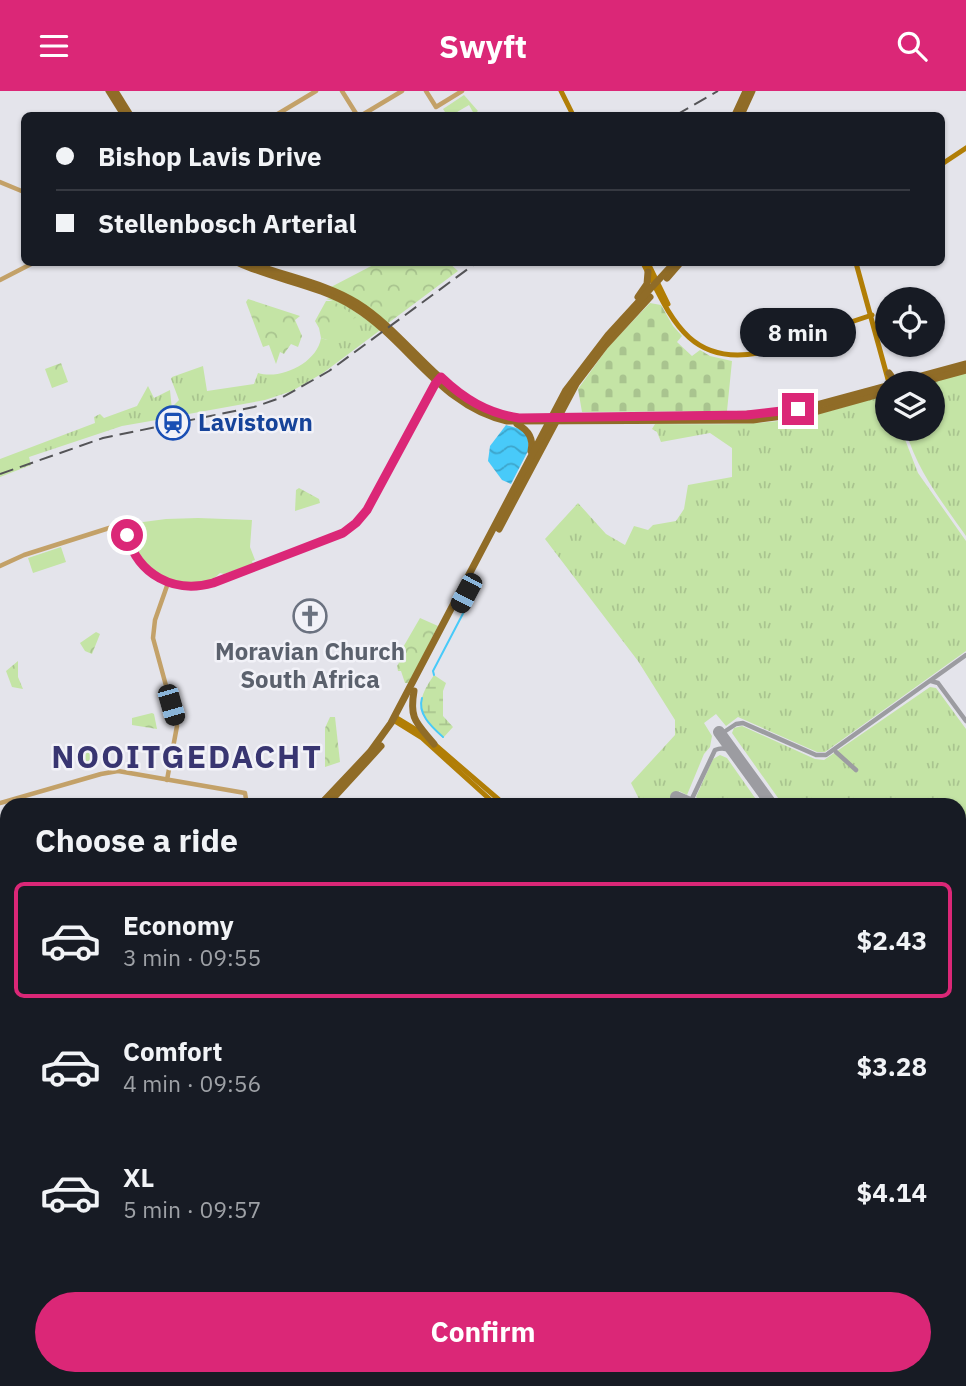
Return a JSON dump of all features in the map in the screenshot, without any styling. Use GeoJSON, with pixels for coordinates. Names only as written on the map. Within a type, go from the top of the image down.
{"type":"FeatureCollection","features":[{"type":"Feature","properties":{"kind":"main road"},"geometry":{"type":"LineString","coordinates":[[108,91],[122,112]]}},
{"type":"Feature","properties":{"kind":"main road"},"geometry":{"type":"LineString","coordinates":[[115,91],[128,112]]}},
{"type":"Feature","properties":{"kind":"main road"},"geometry":{"type":"LineString","coordinates":[[559,91],[570,112]]}},
{"type":"Feature","properties":{"kind":"main road"},"geometry":{"type":"LineString","coordinates":[[736,112],[746,91]]}},
{"type":"Feature","properties":{"kind":"main road"},"geometry":{"type":"LineString","coordinates":[[742,112],[752,91]]}},
{"type":"Feature","properties":{"kind":"main road"},"geometry":{"type":"LineString","coordinates":[[945,163],[966,148]]}},
{"type":"Feature","properties":{"kind":"main road"},"geometry":{"type":"LineString","coordinates":[[247,266],[340,299],[381,324]]}},
{"type":"Feature","properties":{"kind":"main road"},"geometry":{"type":"LineString","coordinates":[[260,266],[340,294],[364,307],[460,402],[475,411],[524,428],[533,444],[530,458]]}},
{"type":"Feature","properties":{"kind":"main road"},"geometry":{"type":"LineString","coordinates":[[648,266],[659,276],[668,270]]}},
{"type":"Feature","properties":{"kind":"main road"},"geometry":{"type":"LineString","coordinates":[[648,266],[683,329],[704,345],[727,353],[743,355],[762,352],[871,316]]}},
{"type":"Feature","properties":{"kind":"main road"},"geometry":{"type":"LineString","coordinates":[[333,798],[374,754],[414,691],[572,380],[648,284],[648,266]]}},
{"type":"Feature","properties":{"kind":"main road"},"geometry":{"type":"LineString","coordinates":[[326,798],[395,720],[530,458],[576,384],[671,266]]}},
{"type":"Feature","properties":{"kind":"main road"},"geometry":{"type":"LineString","coordinates":[[616,325],[677,266]]}},
{"type":"Feature","properties":{"kind":"main road"},"geometry":{"type":"LineString","coordinates":[[857,266],[886,371]]}},
{"type":"Feature","properties":{"kind":"main road"},"geometry":{"type":"LineString","coordinates":[[943,371],[966,365]]}},
{"type":"Feature","properties":{"kind":"main road"},"geometry":{"type":"LineString","coordinates":[[945,376],[966,370]]}},
{"type":"Feature","properties":{"kind":"main road"},"geometry":{"type":"LineString","coordinates":[[439,379],[464,397],[494,412],[519,418],[553,420],[765,419],[815,412],[875,395]]}},
{"type":"Feature","properties":{"kind":"main road"},"geometry":{"type":"LineString","coordinates":[[513,422],[762,414],[813,406],[875,386]]}},
{"type":"Feature","properties":{"kind":"main road"},"geometry":{"type":"LineString","coordinates":[[414,691],[411,707],[418,726],[497,798]]}},
{"type":"Feature","properties":{"kind":"main road"},"geometry":{"type":"LineString","coordinates":[[395,720],[435,744]]}},
{"type":"Feature","properties":{"kind":"main road"},"geometry":{"type":"LineString","coordinates":[[395,720],[422,738],[488,798]]}},
{"type":"Feature","properties":{"kind":"street"},"geometry":{"type":"LineString","coordinates":[[281,112],[316,91]]}},
{"type":"Feature","properties":{"kind":"street"},"geometry":{"type":"LineString","coordinates":[[342,91],[358,112]]}},
{"type":"Feature","properties":{"kind":"street"},"geometry":{"type":"LineString","coordinates":[[365,112],[402,91]]}},
{"type":"Feature","properties":{"kind":"street"},"geometry":{"type":"LineString","coordinates":[[426,91],[436,107],[462,91]]}},
{"type":"Feature","properties":{"kind":"street"},"geometry":{"type":"LineString","coordinates":[[0,181],[21,189]]}},
{"type":"Feature","properties":{"kind":"street"},"geometry":{"type":"LineString","coordinates":[[9,275],[22,266]]}},
{"type":"Feature","properties":{"kind":"street"},"geometry":{"type":"LineString","coordinates":[[0,280],[27,266]]}},
{"type":"Feature","properties":{"kind":"street"},"geometry":{"type":"LineString","coordinates":[[0,566],[24,555],[125,523],[130,544],[140,562],[153,575],[168,583],[191,587],[213,583],[332,537],[349,529],[371,504],[439,379]]}},
{"type":"Feature","properties":{"kind":"street"},"geometry":{"type":"LineString","coordinates":[[167,780],[176,735],[176,721],[153,638],[155,620],[168,583]]}},
{"type":"Feature","properties":{"kind":"street"},"geometry":{"type":"LineString","coordinates":[[17,798],[107,772],[124,772],[231,793],[245,793],[246,798]]}},
{"type":"Feature","properties":{"kind":"green space"},"geometry":{"type":"Polygon","coordinates":[[[464,95],[478,111],[473,112],[469,105],[457,112],[445,112],[443,109],[464,95]]]}},
{"type":"Feature","properties":{"kind":"green space"},"geometry":{"type":"Polygon","coordinates":[[[371,266],[452,266],[458,271],[387,324],[331,287],[371,266]]]}},
{"type":"Feature","properties":{"kind":"green space"},"geometry":{"type":"Polygon","coordinates":[[[330,298],[345,305],[379,328],[379,331],[323,373],[292,391],[265,400],[183,415],[181,408],[173,409],[179,400],[172,377],[203,366],[207,391],[254,384],[258,373],[267,375],[287,372],[305,362],[313,355],[321,338],[327,340],[333,301],[326,299],[330,298]]]}},
{"type":"Feature","properties":{"kind":"green space"},"geometry":{"type":"Polygon","coordinates":[[[248,299],[300,316],[295,320],[302,336],[298,347],[291,344],[284,354],[280,352],[276,364],[269,345],[263,347],[246,302],[248,299]]]}},
{"type":"Feature","properties":{"kind":"green space"},"geometry":{"type":"Polygon","coordinates":[[[326,301],[333,301],[356,317],[327,340],[321,338],[315,321],[326,301]]]}},
{"type":"Feature","properties":{"kind":"green space"},"geometry":{"type":"Polygon","coordinates":[[[650,303],[661,305],[682,336],[677,342],[692,356],[700,350],[710,356],[732,361],[727,411],[582,412],[578,389],[609,346],[650,303]]]}},
{"type":"Feature","properties":{"kind":"green space"},"geometry":{"type":"Polygon","coordinates":[[[61,363],[68,382],[52,388],[45,369],[61,363]]]}},
{"type":"Feature","properties":{"kind":"green space"},"geometry":{"type":"Polygon","coordinates":[[[966,372],[966,536],[923,472],[909,441],[945,441],[945,378],[966,372]]]}},
{"type":"Feature","properties":{"kind":"green space"},"geometry":{"type":"Polygon","coordinates":[[[148,386],[154,398],[170,390],[172,410],[168,411],[168,418],[122,426],[29,457],[31,465],[0,477],[0,459],[95,423],[94,417],[100,414],[104,418],[137,406],[148,386]]]}},
{"type":"Feature","properties":{"kind":"green space"},"geometry":{"type":"Polygon","coordinates":[[[875,397],[875,441],[906,441],[918,473],[966,541],[966,651],[825,752],[817,752],[738,717],[726,726],[716,714],[704,723],[712,736],[710,747],[704,754],[687,795],[679,791],[676,798],[638,798],[631,783],[675,735],[675,720],[638,661],[545,539],[578,503],[606,534],[625,545],[634,526],[648,530],[653,525],[676,521],[684,509],[688,485],[732,477],[732,448],[710,433],[661,442],[657,432],[652,429],[655,424],[737,424],[786,420],[875,397]]]}},
{"type":"Feature","properties":{"kind":"green space"},"geometry":{"type":"Polygon","coordinates":[[[299,488],[319,499],[320,503],[295,511],[296,490],[299,488]]]}},
{"type":"Feature","properties":{"kind":"green space"},"geometry":{"type":"Polygon","coordinates":[[[198,518],[252,520],[250,547],[255,560],[252,561],[253,564],[220,573],[211,580],[200,583],[176,582],[146,564],[135,548],[128,524],[198,518]]]}},
{"type":"Feature","properties":{"kind":"green space"},"geometry":{"type":"Polygon","coordinates":[[[61,547],[66,562],[33,573],[28,558],[61,547]]]}},
{"type":"Feature","properties":{"kind":"green space"},"geometry":{"type":"Polygon","coordinates":[[[420,618],[438,626],[409,683],[405,683],[401,671],[398,671],[398,656],[420,618]]]}},
{"type":"Feature","properties":{"kind":"green space"},"geometry":{"type":"Polygon","coordinates":[[[96,632],[100,634],[92,654],[85,651],[80,643],[96,632]]]}},
{"type":"Feature","properties":{"kind":"green space"},"geometry":{"type":"Polygon","coordinates":[[[18,661],[18,677],[23,689],[12,687],[6,671],[18,661]]]}},
{"type":"Feature","properties":{"kind":"green space"},"geometry":{"type":"Polygon","coordinates":[[[434,675],[446,683],[443,691],[443,716],[453,727],[443,738],[428,723],[421,709],[423,694],[434,675]]]}},
{"type":"Feature","properties":{"kind":"green space"},"geometry":{"type":"Polygon","coordinates":[[[930,687],[936,688],[966,729],[966,798],[778,798],[732,733],[734,728],[742,726],[815,759],[824,760],[930,687]]]}},
{"type":"Feature","properties":{"kind":"green space"},"geometry":{"type":"Polygon","coordinates":[[[152,713],[157,729],[132,725],[132,718],[152,713]]]}},
{"type":"Feature","properties":{"kind":"green space"},"geometry":{"type":"Polygon","coordinates":[[[330,717],[335,717],[340,762],[325,767],[325,728],[330,717]]]}},
{"type":"Feature","properties":{"kind":"green space"},"geometry":{"type":"Polygon","coordinates":[[[76,751],[100,756],[81,764],[76,751]]]}},
{"type":"Feature","properties":{"kind":"green space"},"geometry":{"type":"Polygon","coordinates":[[[720,755],[727,758],[755,798],[696,797],[713,759],[720,755]]]}},
{"type":"Feature","properties":{"kind":"water"},"geometry":{"type":"Polygon","coordinates":[[[506,425],[520,429],[529,437],[528,451],[511,484],[502,480],[488,461],[490,446],[506,425]]]}},
{"type":"Feature","properties":{"kind":"waterway"},"geometry":{"type":"LineString","coordinates":[[434,675],[433,671],[469,602]]}},
{"type":"Feature","properties":{"kind":"waterway"},"geometry":{"type":"LineString","coordinates":[[422,698],[424,715],[443,737]]}},
{"type":"Feature","properties":{"kind":"taxiway"},"geometry":{"type":"LineString","coordinates":[[721,734],[736,724],[743,723],[816,755],[826,755],[966,655]]}},
{"type":"Feature","properties":{"kind":"taxiway"},"geometry":{"type":"LineString","coordinates":[[931,681],[938,683],[966,721]]}},
{"type":"Feature","properties":{"kind":"taxiway"},"geometry":{"type":"LineString","coordinates":[[692,798],[715,750],[728,750],[744,766]]}},
{"type":"Feature","properties":{"kind":"taxiway"},"geometry":{"type":"LineString","coordinates":[[836,752],[856,770]]}},
{"type":"Feature","properties":{"kind":"runway"},"geometry":{"type":"LineString","coordinates":[[719,732],[767,798]]}},
{"type":"Feature","properties":{"kind":"railway"},"geometry":{"type":"LineString","coordinates":[[681,112],[718,91]]}},
{"type":"Feature","properties":{"kind":"railway"},"geometry":{"type":"LineString","coordinates":[[0,474],[103,438],[254,407],[283,397],[329,371],[472,266]]}},
{"type":"Feature","properties":{"kind":"place","name":"Lavistown"},"geometry":{"type":"Point","coordinates":[173,423]}},
{"type":"Feature","properties":{"kind":"place","name":"Moravian Church South Africa"},"geometry":{"type":"Point","coordinates":[310,616]}},
{"type":"Feature","properties":{"kind":"district","name":"NOOITGEDACHT"},"geometry":{"type":"Point","coordinates":[187,757]}},
{"type":"Feature","properties":{"kind":"route"},"geometry":{"type":"LineString","coordinates":[[127,535],[136,557],[153,575],[168,583],[191,587],[213,583],[343,533],[367,510],[441,377],[458,393],[479,406],[519,418],[747,415],[798,409]]}}]}
